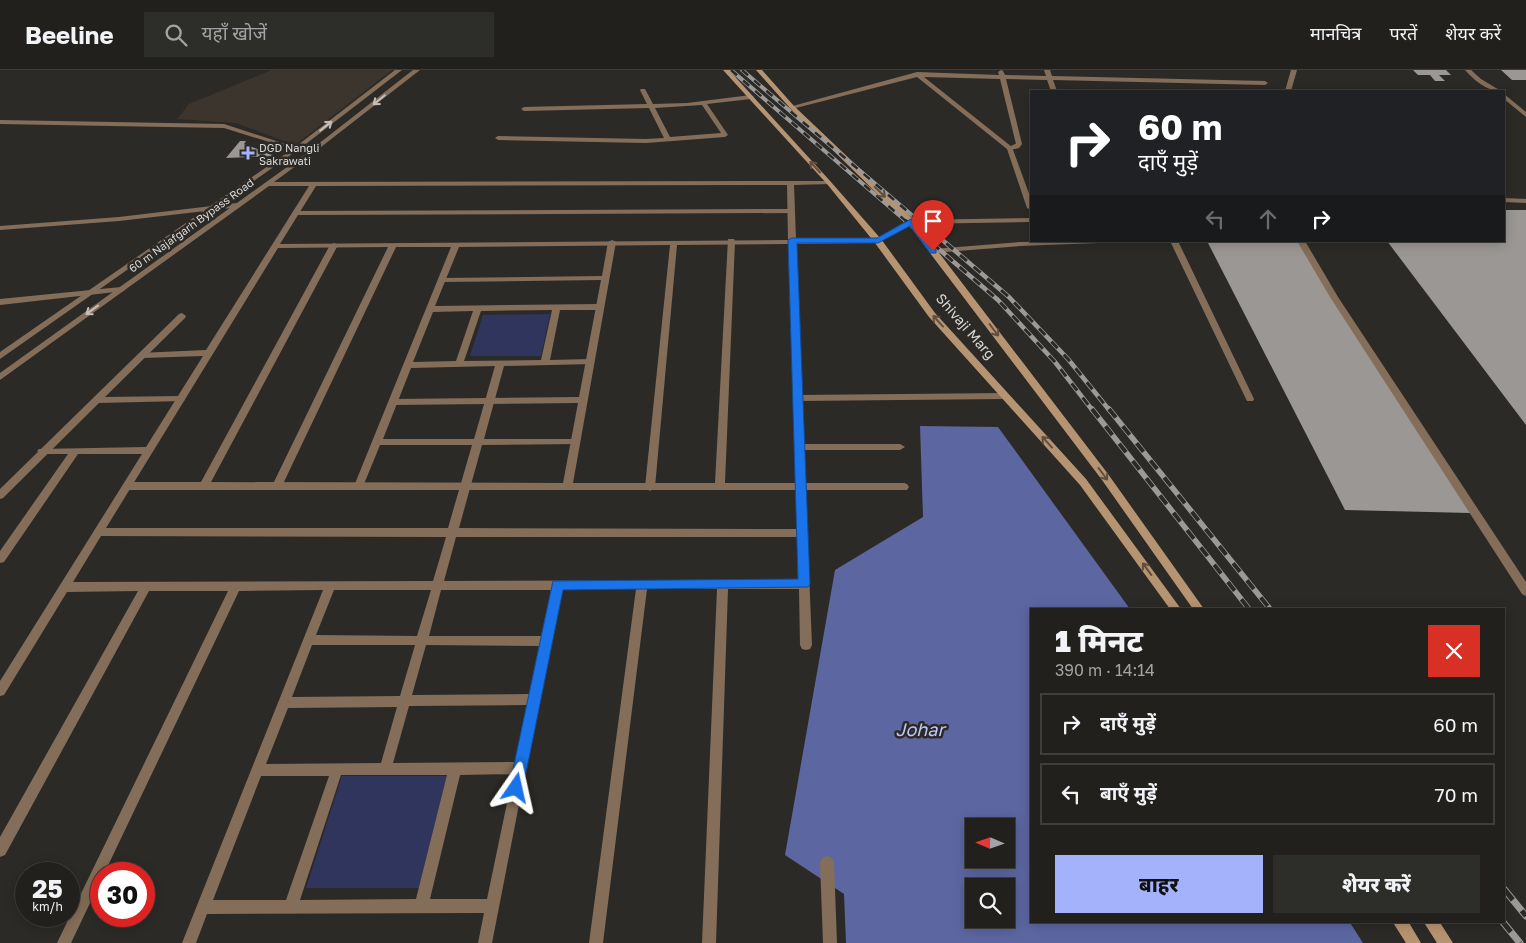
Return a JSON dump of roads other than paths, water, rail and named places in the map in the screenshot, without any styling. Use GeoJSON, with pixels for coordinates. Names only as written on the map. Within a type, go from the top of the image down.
{"type":"FeatureCollection","features":[{"type":"Feature","properties":{"kind":"main road","name":"Shivaji Marg"},"geometry":{"type":"LineString","coordinates":[[726,70],[829,182],[878,240],[932,315],[1083,482],[1175,608]]}},
{"type":"Feature","properties":{"kind":"main road","name":"Shivaji Marg"},"geometry":{"type":"LineString","coordinates":[[759,70],[792,107],[911,222],[1105,477],[1198,608]]}},
{"type":"Feature","properties":{"kind":"main road"},"geometry":{"type":"LineString","coordinates":[[1400,923],[1414,943]]}},
{"type":"Feature","properties":{"kind":"main road"},"geometry":{"type":"LineString","coordinates":[[1431,923],[1446,943]]}},
{"type":"Feature","properties":{"kind":"street","name":"60 m Najafgarh Bypass Road"},"geometry":{"type":"LineString","coordinates":[[0,356],[296,149],[399,70]]}},
{"type":"Feature","properties":{"kind":"street","name":"60 m Najafgarh Bypass Road"},"geometry":{"type":"LineString","coordinates":[[0,377],[310,153],[417,70]]}},
{"type":"Feature","properties":{"kind":"street"},"geometry":{"type":"LineString","coordinates":[[912,70],[1010,148],[1030,205]]}},
{"type":"Feature","properties":{"kind":"street"},"geometry":{"type":"LineString","coordinates":[[1047,70],[1054,90]]}},
{"type":"Feature","properties":{"kind":"street"},"geometry":{"type":"LineString","coordinates":[[1288,90],[1294,70]]}},
{"type":"Feature","properties":{"kind":"street"},"geometry":{"type":"LineString","coordinates":[[1468,70],[1479,80],[1496,90]]}},
{"type":"Feature","properties":{"kind":"street"},"geometry":{"type":"LineString","coordinates":[[792,107],[918,75],[1002,74],[1050,78],[1264,83]]}},
{"type":"Feature","properties":{"kind":"street"},"geometry":{"type":"LineString","coordinates":[[1002,74],[1019,144],[1017,147],[1010,148]]}},
{"type":"Feature","properties":{"kind":"street"},"geometry":{"type":"LineString","coordinates":[[1193,82],[1198,90]]}},
{"type":"Feature","properties":{"kind":"street"},"geometry":{"type":"LineString","coordinates":[[643,90],[653,106],[668,139]]}},
{"type":"Feature","properties":{"kind":"street"},"geometry":{"type":"LineString","coordinates":[[524,109],[704,104],[751,97]]}},
{"type":"Feature","properties":{"kind":"street"},"geometry":{"type":"LineString","coordinates":[[1505,97],[1526,115]]}},
{"type":"Feature","properties":{"kind":"street"},"geometry":{"type":"LineString","coordinates":[[498,138],[646,141],[725,135],[704,104]]}},
{"type":"Feature","properties":{"kind":"street"},"geometry":{"type":"LineString","coordinates":[[0,122],[224,126],[310,153]]}},
{"type":"Feature","properties":{"kind":"street"},"geometry":{"type":"LineString","coordinates":[[790,182],[806,645]]}},
{"type":"Feature","properties":{"kind":"street"},"geometry":{"type":"LineString","coordinates":[[267,184],[829,182]]}},
{"type":"Feature","properties":{"kind":"street"},"geometry":{"type":"LineString","coordinates":[[0,691],[312,185]]}},
{"type":"Feature","properties":{"kind":"street"},"geometry":{"type":"LineString","coordinates":[[1505,200],[1526,201]]}},
{"type":"Feature","properties":{"kind":"street"},"geometry":{"type":"LineString","coordinates":[[0,228],[119,219],[237,205]]}},
{"type":"Feature","properties":{"kind":"street"},"geometry":{"type":"LineString","coordinates":[[296,213],[791,211]]}},
{"type":"Feature","properties":{"kind":"street"},"geometry":{"type":"LineString","coordinates":[[275,246],[878,240],[911,222],[1030,220]]}},
{"type":"Feature","properties":{"kind":"street"},"geometry":{"type":"LineString","coordinates":[[720,487],[731,241]]}},
{"type":"Feature","properties":{"kind":"street"},"geometry":{"type":"LineString","coordinates":[[567,487],[612,242]]}},
{"type":"Feature","properties":{"kind":"street"},"geometry":{"type":"LineString","coordinates":[[650,487],[674,242]]}},
{"type":"Feature","properties":{"kind":"street"},"geometry":{"type":"LineString","coordinates":[[933,251],[1073,242]]}},
{"type":"Feature","properties":{"kind":"street"},"geometry":{"type":"LineString","coordinates":[[1174,242],[1250,399]]}},
{"type":"Feature","properties":{"kind":"street"},"geometry":{"type":"LineString","coordinates":[[1302,242],[1334,297],[1526,591]]}},
{"type":"Feature","properties":{"kind":"street"},"geometry":{"type":"LineString","coordinates":[[360,486],[456,244]]}},
{"type":"Feature","properties":{"kind":"street"},"geometry":{"type":"LineString","coordinates":[[204,486],[334,245]]}},
{"type":"Feature","properties":{"kind":"street"},"geometry":{"type":"LineString","coordinates":[[277,486],[393,245]]}},
{"type":"Feature","properties":{"kind":"street"},"geometry":{"type":"LineString","coordinates":[[442,280],[606,278]]}},
{"type":"Feature","properties":{"kind":"street"},"geometry":{"type":"LineString","coordinates":[[0,302],[121,289]]}},
{"type":"Feature","properties":{"kind":"street"},"geometry":{"type":"LineString","coordinates":[[545,363],[557,307]]}},
{"type":"Feature","properties":{"kind":"street"},"geometry":{"type":"LineString","coordinates":[[430,309],[600,307]]}},
{"type":"Feature","properties":{"kind":"street"},"geometry":{"type":"LineString","coordinates":[[459,364],[478,308]]}},
{"type":"Feature","properties":{"kind":"street"},"geometry":{"type":"LineString","coordinates":[[0,495],[42,451],[182,316]]}},
{"type":"Feature","properties":{"kind":"street"},"geometry":{"type":"LineString","coordinates":[[142,355],[209,353]]}},
{"type":"Feature","properties":{"kind":"street"},"geometry":{"type":"LineString","coordinates":[[409,365],[590,362]]}},
{"type":"Feature","properties":{"kind":"street"},"geometry":{"type":"LineString","coordinates":[[385,770],[500,364]]}},
{"type":"Feature","properties":{"kind":"street"},"geometry":{"type":"LineString","coordinates":[[798,398],[1006,396]]}},
{"type":"Feature","properties":{"kind":"street"},"geometry":{"type":"LineString","coordinates":[[95,400],[181,399]]}},
{"type":"Feature","properties":{"kind":"street"},"geometry":{"type":"LineString","coordinates":[[393,402],[583,400]]}},
{"type":"Feature","properties":{"kind":"street"},"geometry":{"type":"LineString","coordinates":[[377,442],[575,442]]}},
{"type":"Feature","properties":{"kind":"street"},"geometry":{"type":"LineString","coordinates":[[799,447],[900,447]]}},
{"type":"Feature","properties":{"kind":"street"},"geometry":{"type":"LineString","coordinates":[[42,451],[149,450]]}},
{"type":"Feature","properties":{"kind":"street"},"geometry":{"type":"LineString","coordinates":[[0,559],[74,451]]}},
{"type":"Feature","properties":{"kind":"street"},"geometry":{"type":"LineString","coordinates":[[127,486],[904,487]]}},
{"type":"Feature","properties":{"kind":"street"},"geometry":{"type":"LineString","coordinates":[[99,532],[802,533]]}},
{"type":"Feature","properties":{"kind":"street"},"geometry":{"type":"LineString","coordinates":[[596,943],[642,584]]}},
{"type":"Feature","properties":{"kind":"street"},"geometry":{"type":"LineString","coordinates":[[709,943],[723,584]]}},
{"type":"Feature","properties":{"kind":"street"},"geometry":{"type":"LineString","coordinates":[[65,587],[804,584]]}},
{"type":"Feature","properties":{"kind":"street"},"geometry":{"type":"LineString","coordinates":[[485,943],[558,585]]}},
{"type":"Feature","properties":{"kind":"street"},"geometry":{"type":"LineString","coordinates":[[64,943],[236,586]]}},
{"type":"Feature","properties":{"kind":"street"},"geometry":{"type":"LineString","coordinates":[[189,943],[330,586]]}},
{"type":"Feature","properties":{"kind":"street"},"geometry":{"type":"LineString","coordinates":[[0,850],[146,587]]}},
{"type":"Feature","properties":{"kind":"street"},"geometry":{"type":"LineString","coordinates":[[309,640],[546,641]]}},
{"type":"Feature","properties":{"kind":"street"},"geometry":{"type":"LineString","coordinates":[[284,703],[534,699]]}},
{"type":"Feature","properties":{"kind":"street"},"geometry":{"type":"LineString","coordinates":[[257,770],[520,768]]}},
{"type":"Feature","properties":{"kind":"street"},"geometry":{"type":"LineString","coordinates":[[422,906],[454,769]]}},
{"type":"Feature","properties":{"kind":"street"},"geometry":{"type":"LineString","coordinates":[[291,906],[337,770]]}},
{"type":"Feature","properties":{"kind":"street"},"geometry":{"type":"LineString","coordinates":[[827,862],[830,943]]}},
{"type":"Feature","properties":{"kind":"street"},"geometry":{"type":"LineString","coordinates":[[203,907],[492,906]]}},
{"type":"Feature","properties":{"kind":"water","name":"Johar"},"geometry":{"type":"Polygon","coordinates":[[[920,426],[998,427],[1129,608],[1030,608],[1030,923],[1350,923],[1363,943],[846,943],[844,894],[785,855],[835,570],[923,517],[920,426]]]}},
{"type":"Feature","properties":{"kind":"railway"},"geometry":{"type":"LineString","coordinates":[[731,70],[907,222]]}},
{"type":"Feature","properties":{"kind":"railway"},"geometry":{"type":"LineString","coordinates":[[742,70],[920,222]]}},
{"type":"Feature","properties":{"kind":"railway"},"geometry":{"type":"LineString","coordinates":[[905,220],[998,300],[1055,362],[1093,411]]}},
{"type":"Feature","properties":{"kind":"railway"},"geometry":{"type":"LineString","coordinates":[[919,220],[1009,297],[1068,359],[1110,411]]}},
{"type":"Feature","properties":{"kind":"railway"},"geometry":{"type":"LineString","coordinates":[[1092,409],[1248,608]]}},
{"type":"Feature","properties":{"kind":"railway"},"geometry":{"type":"LineString","coordinates":[[1109,409],[1269,608]]}},
{"type":"Feature","properties":{"kind":"railway"},"geometry":{"type":"LineString","coordinates":[[1505,890],[1526,916]]}},
{"type":"Feature","properties":{"kind":"railway"},"geometry":{"type":"LineString","coordinates":[[1504,923],[1520,943]]}},
{"type":"Feature","properties":{"kind":"place","name":"DGD Nangli Sakrawati"},"geometry":{"type":"Point","coordinates":[248,153]}}]}
